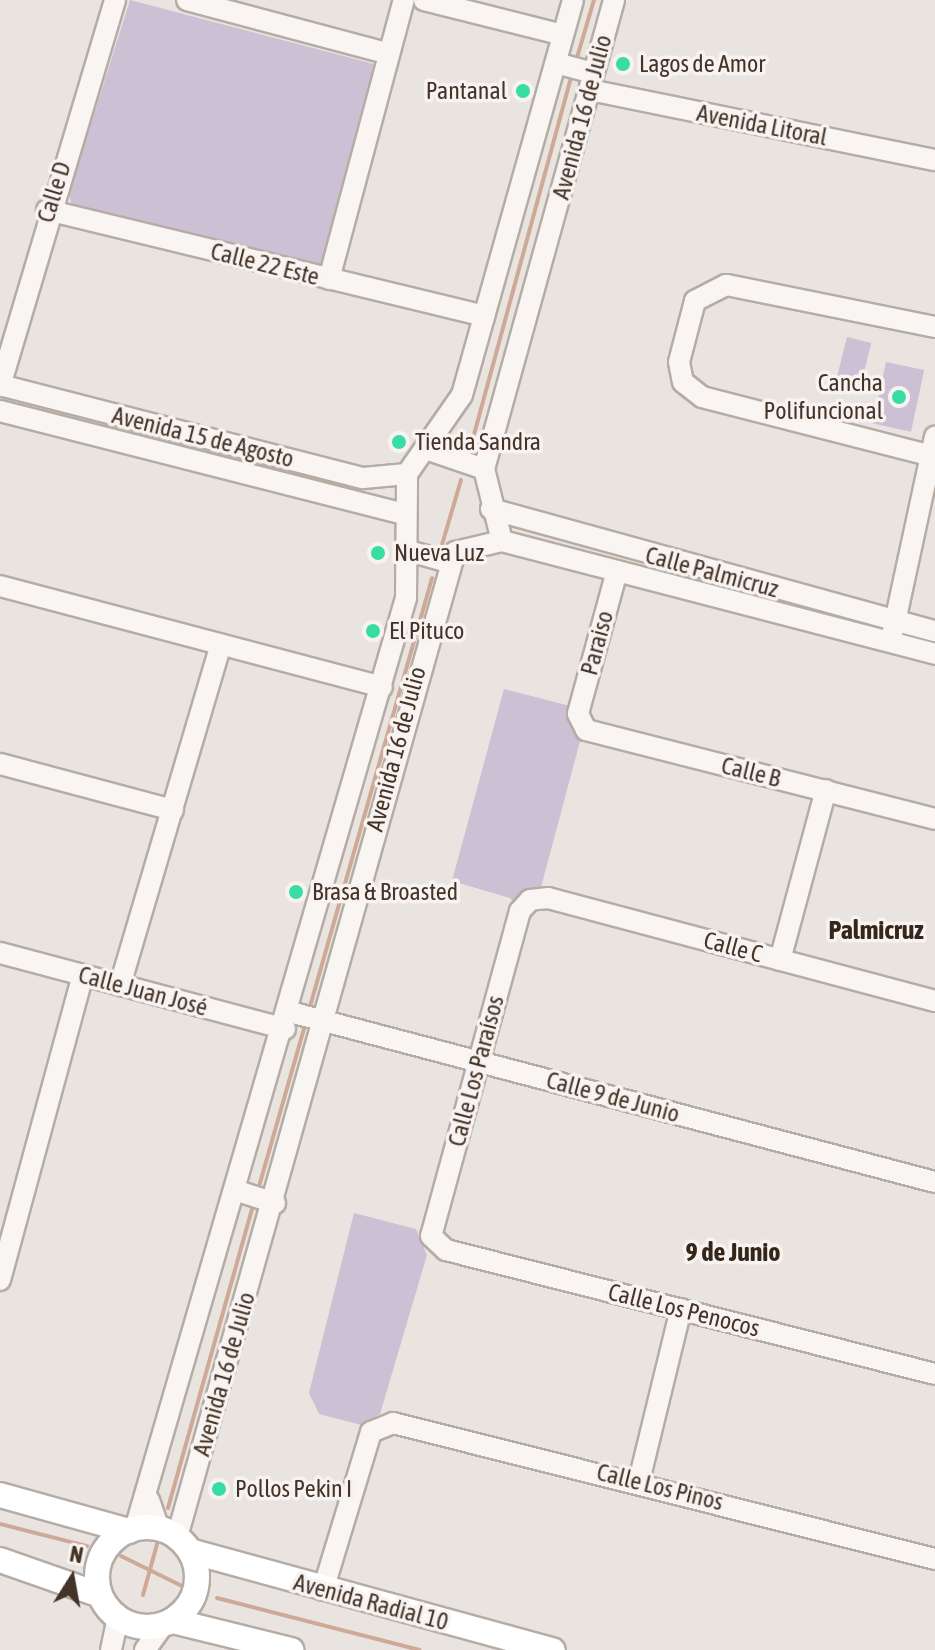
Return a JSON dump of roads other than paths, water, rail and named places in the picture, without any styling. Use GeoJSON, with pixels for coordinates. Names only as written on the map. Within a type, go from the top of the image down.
{"type":"FeatureCollection","features":[{"type":"Feature","properties":{"kind":"main road","name":"Avenida Radial 10"},"geometry":{"type":"LineString","coordinates":[[0,1495],[158,1535],[323,1590],[553,1650]]}},
{"type":"Feature","properties":{"kind":"main road"},"geometry":{"type":"LineString","coordinates":[[100,1595],[105,1550],[158,1535],[194,1597],[147,1632]]}},
{"type":"Feature","properties":{"kind":"main road"},"geometry":{"type":"LineString","coordinates":[[0,1560],[100,1595],[147,1632],[291,1650]]}},
{"type":"Feature","properties":{"kind":"street","name":"Calle D"},"geometry":{"type":"LineString","coordinates":[[0,386],[47,210],[115,0]]}},
{"type":"Feature","properties":{"kind":"street"},"geometry":{"type":"LineString","coordinates":[[187,0],[386,53]]}},
{"type":"Feature","properties":{"kind":"street"},"geometry":{"type":"LineString","coordinates":[[329,279],[386,53],[404,0]]}},
{"type":"Feature","properties":{"kind":"street"},"geometry":{"type":"LineString","coordinates":[[424,0],[563,35]]}},
{"type":"Feature","properties":{"kind":"street","name":"Avenida 16 de Julio"},"geometry":{"type":"LineString","coordinates":[[502,541],[470,465],[577,72],[563,35],[573,0]]}},
{"type":"Feature","properties":{"kind":"street","name":"Avenida 16 de Julio"},"geometry":{"type":"LineString","coordinates":[[158,1535],[256,1197],[302,1018],[343,887],[433,558],[404,514],[407,474],[462,395],[484,316],[577,72],[614,0]]}},
{"type":"Feature","properties":{"kind":"street","name":"Avenida Litoral"},"geometry":{"type":"LineString","coordinates":[[577,72],[935,160]]}},
{"type":"Feature","properties":{"kind":"street","name":"Calle 22 Este"},"geometry":{"type":"LineString","coordinates":[[47,210],[484,316]]}},
{"type":"Feature","properties":{"kind":"street"},"geometry":{"type":"LineString","coordinates":[[887,642],[897,621],[934,449],[702,397],[683,382],[679,362],[695,301],[726,285],[935,327]]}},
{"type":"Feature","properties":{"kind":"street","name":"Avenida 15 de Agosto"},"geometry":{"type":"LineString","coordinates":[[0,386],[363,478],[407,474]]}},
{"type":"Feature","properties":{"kind":"street","name":"Avenida 15 de Agosto"},"geometry":{"type":"LineString","coordinates":[[0,411],[404,514]]}},
{"type":"Feature","properties":{"kind":"street"},"geometry":{"type":"LineString","coordinates":[[426,449],[470,465]]}},
{"type":"Feature","properties":{"kind":"street","name":"Calle Palmicruz"},"geometry":{"type":"LineString","coordinates":[[491,509],[935,631]]}},
{"type":"Feature","properties":{"kind":"street"},"geometry":{"type":"LineString","coordinates":[[433,558],[469,545],[502,541]]}},
{"type":"Feature","properties":{"kind":"street","name":"Calle Palmicruz"},"geometry":{"type":"LineString","coordinates":[[502,541],[935,654]]}},
{"type":"Feature","properties":{"kind":"street","name":"Avenida 16 de Julio"},"geometry":{"type":"LineString","coordinates":[[158,1535],[149,1500],[179,1463],[256,1197],[302,1018],[343,887],[382,687],[406,598],[433,558]]}},
{"type":"Feature","properties":{"kind":"street","name":"Paraiso"},"geometry":{"type":"LineString","coordinates":[[578,714],[617,571]]}},
{"type":"Feature","properties":{"kind":"street"},"geometry":{"type":"LineString","coordinates":[[0,586],[382,687]]}},
{"type":"Feature","properties":{"kind":"street"},"geometry":{"type":"LineString","coordinates":[[120,985],[221,645]]}},
{"type":"Feature","properties":{"kind":"street","name":"Calle B"},"geometry":{"type":"LineString","coordinates":[[578,714],[586,730],[935,819]]}},
{"type":"Feature","properties":{"kind":"street"},"geometry":{"type":"LineString","coordinates":[[0,764],[173,810]]}},
{"type":"Feature","properties":{"kind":"street"},"geometry":{"type":"LineString","coordinates":[[780,960],[826,790]]}},
{"type":"Feature","properties":{"kind":"street","name":"Calle C"},"geometry":{"type":"LineString","coordinates":[[530,900],[548,898],[935,1001]]}},
{"type":"Feature","properties":{"kind":"street","name":"Calle Los Paraísos"},"geometry":{"type":"LineString","coordinates":[[434,1245],[520,911],[530,900]]}},
{"type":"Feature","properties":{"kind":"street","name":"Calle Juan José"},"geometry":{"type":"LineString","coordinates":[[0,953],[120,985],[302,1018]]}},
{"type":"Feature","properties":{"kind":"street"},"geometry":{"type":"LineString","coordinates":[[0,1280],[83,975]]}},
{"type":"Feature","properties":{"kind":"street","name":"Calle 9 de Junio"},"geometry":{"type":"LineString","coordinates":[[302,1018],[935,1182]]}},
{"type":"Feature","properties":{"kind":"street","name":"Calle Los Penocos"},"geometry":{"type":"LineString","coordinates":[[434,1245],[935,1374]]}},
{"type":"Feature","properties":{"kind":"street"},"geometry":{"type":"LineString","coordinates":[[639,1481],[681,1309]]}},
{"type":"Feature","properties":{"kind":"street","name":"Calle Los Pinos"},"geometry":{"type":"LineString","coordinates":[[323,1590],[371,1432],[384,1423],[639,1481],[935,1559]]}},
{"type":"Feature","properties":{"kind":"street"},"geometry":{"type":"LineString","coordinates":[[111,1650],[147,1632]]}},
{"type":"Feature","properties":{"kind":"waterway"},"geometry":{"type":"LineString","coordinates":[[576,61],[594,0]]}},
{"type":"Feature","properties":{"kind":"waterway"},"geometry":{"type":"LineString","coordinates":[[469,453],[572,74]]}},
{"type":"Feature","properties":{"kind":"waterway"},"geometry":{"type":"LineString","coordinates":[[441,548],[461,480]]}},
{"type":"Feature","properties":{"kind":"waterway"},"geometry":{"type":"LineString","coordinates":[[309,1010],[432,578]]}},
{"type":"Feature","properties":{"kind":"waterway"},"geometry":{"type":"LineString","coordinates":[[258,1190],[306,1022]]}},
{"type":"Feature","properties":{"kind":"waterway"},"geometry":{"type":"LineString","coordinates":[[168,1508],[254,1203]]}},
{"type":"Feature","properties":{"kind":"waterway"},"geometry":{"type":"LineString","coordinates":[[0,1524],[87,1546]]}},
{"type":"Feature","properties":{"kind":"waterway"},"geometry":{"type":"LineString","coordinates":[[143,1595],[157,1544]]}},
{"type":"Feature","properties":{"kind":"waterway"},"geometry":{"type":"LineString","coordinates":[[121,1556],[182,1586]]}},
{"type":"Feature","properties":{"kind":"waterway"},"geometry":{"type":"LineString","coordinates":[[217,1598],[419,1650]]}},
{"type":"Feature","properties":{"kind":"place","name":"Lagos de Amor"},"geometry":{"type":"Point","coordinates":[623,64]}},
{"type":"Feature","properties":{"kind":"place","name":"Pantanal"},"geometry":{"type":"Point","coordinates":[523,91]}},
{"type":"Feature","properties":{"kind":"place","name":"Cancha Polifuncional"},"geometry":{"type":"Point","coordinates":[899,397]}},
{"type":"Feature","properties":{"kind":"place","name":"Tienda Sandra"},"geometry":{"type":"Point","coordinates":[399,442]}},
{"type":"Feature","properties":{"kind":"place","name":"Nueva Luz"},"geometry":{"type":"Point","coordinates":[378,553]}},
{"type":"Feature","properties":{"kind":"place","name":"El Pituco"},"geometry":{"type":"Point","coordinates":[373,631]}},
{"type":"Feature","properties":{"kind":"place","name":"Brasa & Broasted"},"geometry":{"type":"Point","coordinates":[296,892]}},
{"type":"Feature","properties":{"kind":"place","name":"Pollos Pekin I"},"geometry":{"type":"Point","coordinates":[219,1489]}},
{"type":"Feature","properties":{"kind":"district","name":"Palmicruz"},"geometry":{"type":"Point","coordinates":[876,931]}},
{"type":"Feature","properties":{"kind":"district","name":"9 de Junio"},"geometry":{"type":"Point","coordinates":[733,1253]}}]}
